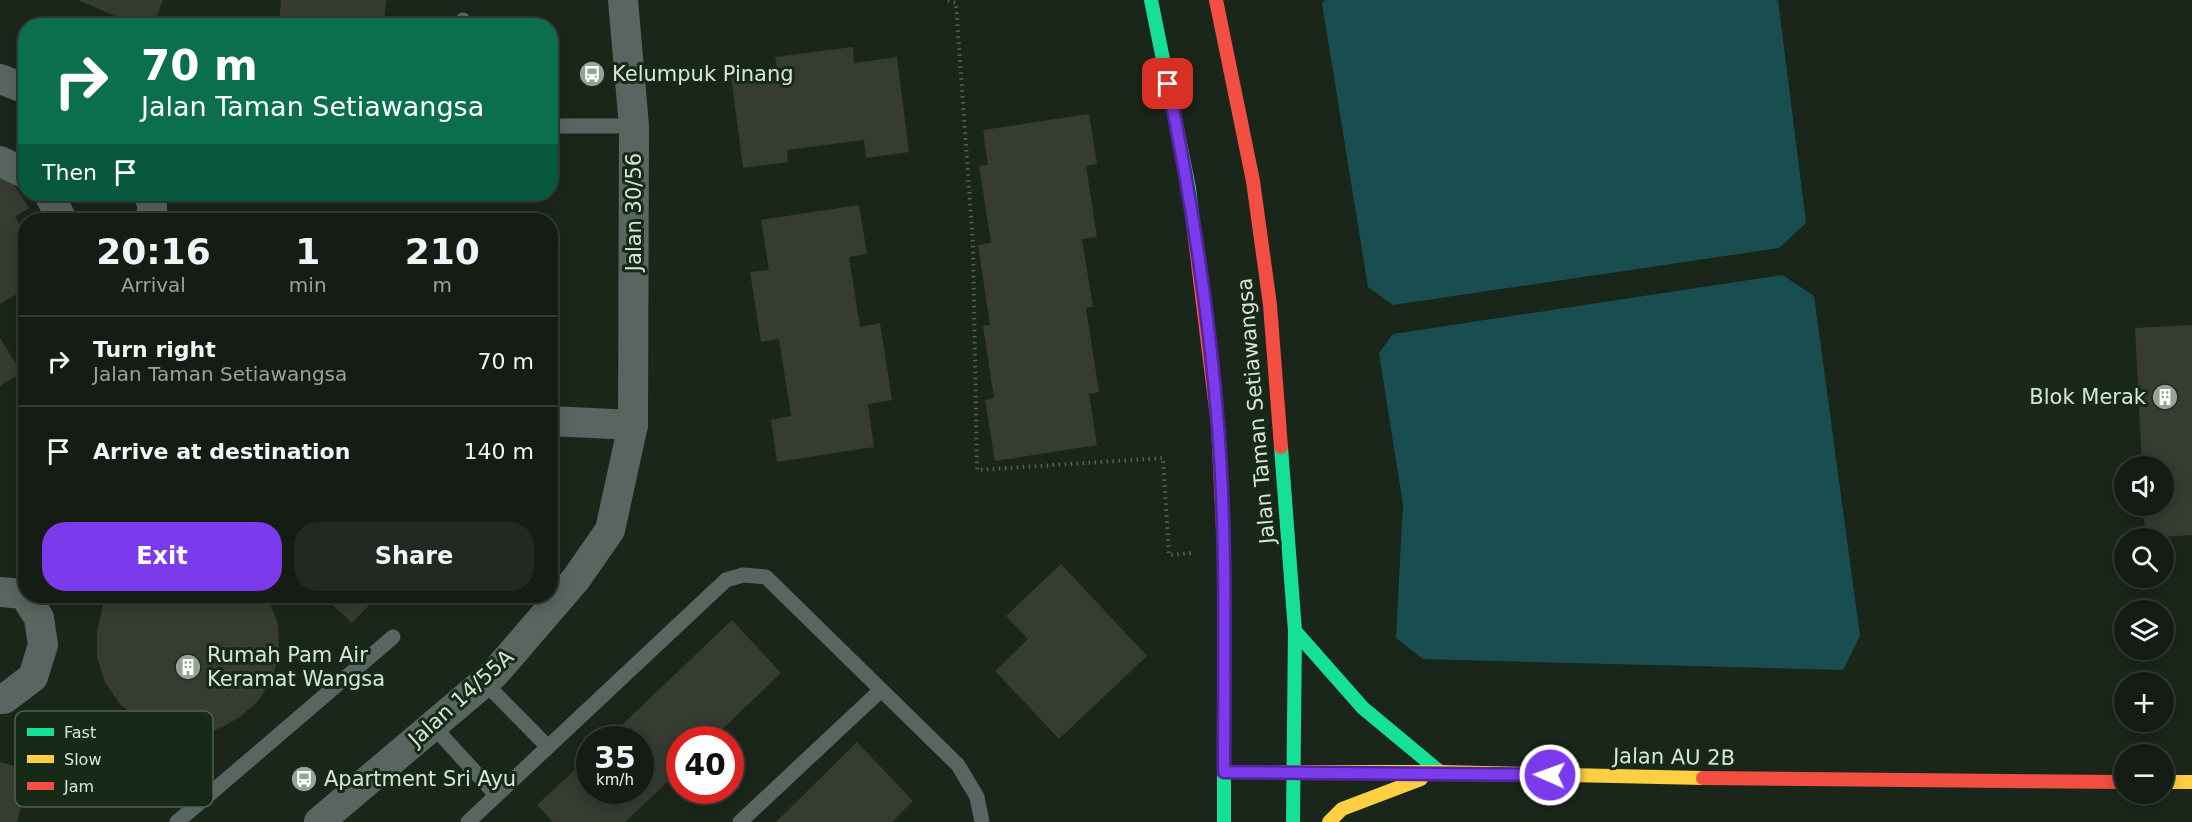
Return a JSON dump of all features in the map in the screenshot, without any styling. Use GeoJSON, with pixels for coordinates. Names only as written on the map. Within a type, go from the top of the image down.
{"type":"FeatureCollection","features":[{"type":"Feature","properties":{"kind":"main road","name":"Jalan Taman Setiawangsa"},"geometry":{"type":"LineString","coordinates":[[1151,0],[1189,188],[1218,426],[1224,551],[1224,822]]}},
{"type":"Feature","properties":{"kind":"main road","name":"Jalan Taman Setiawangsa"},"geometry":{"type":"LineString","coordinates":[[1216,0],[1253,181],[1270,305],[1295,631],[1293,822]]}},
{"type":"Feature","properties":{"kind":"main road"},"geometry":{"type":"LineString","coordinates":[[1295,631],[1363,708],[1440,772],[1342,809],[1329,822]]}},
{"type":"Feature","properties":{"kind":"main road","name":"Jalan AU 2B"},"geometry":{"type":"LineString","coordinates":[[1224,772],[1440,772],[1660,778],[2114,782]]}},
{"type":"Feature","properties":{"kind":"main road"},"geometry":{"type":"LineString","coordinates":[[2174,782],[2192,782]]}},
{"type":"Feature","properties":{"kind":"street","name":"Jalan 30/56"},"geometry":{"type":"LineString","coordinates":[[623,0],[634,126],[633,425]]}},
{"type":"Feature","properties":{"kind":"street"},"geometry":{"type":"LineString","coordinates":[[0,79],[18,86]]}},
{"type":"Feature","properties":{"kind":"street"},"geometry":{"type":"LineString","coordinates":[[0,161],[18,170]]}},
{"type":"Feature","properties":{"kind":"street"},"geometry":{"type":"LineString","coordinates":[[558,421],[633,425]]}},
{"type":"Feature","properties":{"kind":"street","name":"Jalan 14/55A"},"geometry":{"type":"LineString","coordinates":[[558,599],[576,579],[610,530],[633,425]]}},
{"type":"Feature","properties":{"kind":"street"},"geometry":{"type":"LineString","coordinates":[[0,592],[18,594]]}},
{"type":"Feature","properties":{"kind":"street"},"geometry":{"type":"LineString","coordinates":[[0,699],[4,699],[33,676],[43,645],[39,618],[30,603]]}},
{"type":"Feature","properties":{"kind":"street","name":"Jalan 14/55A"},"geometry":{"type":"LineString","coordinates":[[319,822],[484,682],[555,603]]}},
{"type":"Feature","properties":{"kind":"lane"},"geometry":{"type":"LineString","coordinates":[[558,126],[634,126]]}},
{"type":"Feature","properties":{"kind":"lane"},"geometry":{"type":"LineString","coordinates":[[468,822],[726,580],[743,575],[766,577],[958,765],[977,797],[982,822]]}},
{"type":"Feature","properties":{"kind":"lane"},"geometry":{"type":"LineString","coordinates":[[213,791],[393,637]]}},
{"type":"Feature","properties":{"kind":"lane"},"geometry":{"type":"LineString","coordinates":[[484,682],[548,747]]}},
{"type":"Feature","properties":{"kind":"lane"},"geometry":{"type":"LineString","coordinates":[[740,822],[881,690]]}},
{"type":"Feature","properties":{"kind":"lane"},"geometry":{"type":"LineString","coordinates":[[433,726],[496,795]]}},
{"type":"Feature","properties":{"kind":"lane"},"geometry":{"type":"LineString","coordinates":[[177,822],[195,807]]}},
{"type":"Feature","properties":{"kind":"path"},"geometry":{"type":"LineString","coordinates":[[948,0],[956,3],[973,245],[977,470],[1163,458],[1169,555]]}},
{"type":"Feature","properties":{"kind":"water"},"geometry":{"type":"Polygon","coordinates":[[[1325,0],[1778,0],[1806,223],[1779,248],[1393,305],[1368,287],[1322,3],[1325,0]]]}},
{"type":"Feature","properties":{"kind":"water"},"geometry":{"type":"Polygon","coordinates":[[[1782,275],[1814,296],[1860,636],[1843,670],[1423,659],[1396,638],[1403,505],[1379,353],[1393,334],[1782,275]]]}},
{"type":"Feature","properties":{"kind":"building"},"geometry":{"type":"Polygon","coordinates":[[[78,0],[163,0],[156,18],[120,18],[78,0]]]}},
{"type":"Feature","properties":{"kind":"building"},"geometry":{"type":"Polygon","coordinates":[[[281,0],[386,0],[385,18],[280,18],[281,0]]]}},
{"type":"Feature","properties":{"kind":"building"},"geometry":{"type":"Polygon","coordinates":[[[853,47],[854,63],[897,57],[909,152],[866,158],[864,140],[787,150],[788,162],[743,168],[731,76],[777,70],[775,57],[853,47]]]}},
{"type":"Feature","properties":{"kind":"building"},"geometry":{"type":"Polygon","coordinates":[[[1089,114],[1097,164],[1086,166],[1097,237],[1082,239],[1093,307],[1086,308],[1099,392],[1089,394],[1097,445],[995,461],[985,400],[994,398],[983,326],[990,325],[978,245],[991,243],[979,166],[988,165],[983,130],[1089,114]]]}},
{"type":"Feature","properties":{"kind":"building"},"geometry":{"type":"Polygon","coordinates":[[[4,169],[18,191],[18,201],[25,201],[29,208],[15,217],[18,221],[18,293],[0,304],[0,172],[4,169]]]}},
{"type":"Feature","properties":{"kind":"building"},"geometry":{"type":"Polygon","coordinates":[[[859,205],[867,254],[849,257],[860,327],[880,323],[892,400],[868,404],[874,447],[777,462],[771,420],[791,416],[779,339],[761,342],[750,272],[769,270],[761,220],[859,205]]]}},
{"type":"Feature","properties":{"kind":"building","name":"Blok Merak"},"geometry":{"type":"Polygon","coordinates":[[[2192,325],[2192,535],[2174,536],[2174,528],[2145,528],[2144,516],[2174,516],[2174,456],[2141,456],[2135,328],[2192,325]]]}},
{"type":"Feature","properties":{"kind":"building"},"geometry":{"type":"Polygon","coordinates":[[[0,338],[18,367],[18,375],[0,386],[0,338]]]}},
{"type":"Feature","properties":{"kind":"building"},"geometry":{"type":"Polygon","coordinates":[[[1061,564],[1147,656],[1059,739],[995,671],[1028,639],[1006,616],[1061,564]]]}},
{"type":"Feature","properties":{"kind":"building","name":"Rumah Pam Air Keramat Wangsa"},"geometry":{"type":"Polygon","coordinates":[[[105,603],[270,603],[278,624],[279,651],[273,677],[259,700],[240,717],[216,730],[213,730],[213,711],[128,711],[119,703],[105,682],[97,657],[97,631],[105,603]]]}},
{"type":"Feature","properties":{"kind":"building"},"geometry":{"type":"Polygon","coordinates":[[[331,603],[371,603],[352,623],[331,603]]]}},
{"type":"Feature","properties":{"kind":"building"},"geometry":{"type":"Polygon","coordinates":[[[732,620],[781,673],[726,726],[666,726],[666,783],[654,795],[654,726],[621,726],[732,620]]]}},
{"type":"Feature","properties":{"kind":"building"},"geometry":{"type":"Polygon","coordinates":[[[857,742],[913,801],[892,822],[776,822],[857,742]]]}},
{"type":"Feature","properties":{"kind":"building"},"geometry":{"type":"Polygon","coordinates":[[[0,762],[15,766],[15,807],[21,807],[17,822],[0,822],[0,762]]]}},
{"type":"Feature","properties":{"kind":"building"},"geometry":{"type":"Polygon","coordinates":[[[576,769],[576,804],[644,804],[625,822],[553,822],[537,805],[576,769]]]}},
{"type":"Feature","properties":{"kind":"traffic: fast"},"geometry":{"type":"LineString","coordinates":[[1151,0],[1189,188],[1193,223]]}},
{"type":"Feature","properties":{"kind":"traffic: fast"},"geometry":{"type":"LineString","coordinates":[[1281,447],[1295,631],[1293,822]]}},
{"type":"Feature","properties":{"kind":"traffic: fast"},"geometry":{"type":"LineString","coordinates":[[1295,631],[1363,708],[1440,772]]}},
{"type":"Feature","properties":{"kind":"traffic: fast"},"geometry":{"type":"LineString","coordinates":[[1224,642],[1224,822]]}},
{"type":"Feature","properties":{"kind":"traffic: slow"},"geometry":{"type":"LineString","coordinates":[[1224,772],[1440,772],[1703,778]]}},
{"type":"Feature","properties":{"kind":"traffic: slow"},"geometry":{"type":"LineString","coordinates":[[1329,822],[1342,809],[1421,779]]}},
{"type":"Feature","properties":{"kind":"traffic: slow"},"geometry":{"type":"LineString","coordinates":[[2174,782],[2192,782]]}},
{"type":"Feature","properties":{"kind":"traffic: jam"},"geometry":{"type":"LineString","coordinates":[[1216,0],[1253,181],[1270,305],[1281,447]]}},
{"type":"Feature","properties":{"kind":"traffic: jam"},"geometry":{"type":"LineString","coordinates":[[1193,223],[1218,426],[1224,551],[1224,642]]}},
{"type":"Feature","properties":{"kind":"traffic: jam"},"geometry":{"type":"LineString","coordinates":[[1703,778],[2114,782]]}},
{"type":"Feature","properties":{"kind":"place","name":"Kelumpuk Pinang"},"geometry":{"type":"Point","coordinates":[592,74]}},
{"type":"Feature","properties":{"kind":"place","name":"Blok Merak"},"geometry":{"type":"Point","coordinates":[2165,397]}},
{"type":"Feature","properties":{"kind":"place","name":"Rumah Pam Air Keramat Wangsa"},"geometry":{"type":"Point","coordinates":[188,667]}},
{"type":"Feature","properties":{"kind":"place","name":"Apartment Sri Ayu"},"geometry":{"type":"Point","coordinates":[304,779]}},
{"type":"Feature","properties":{"kind":"route"},"geometry":{"type":"LineString","coordinates":[[1168,84],[1189,188],[1218,426],[1224,551],[1224,772],[1440,772],[1550,775]]}}]}
